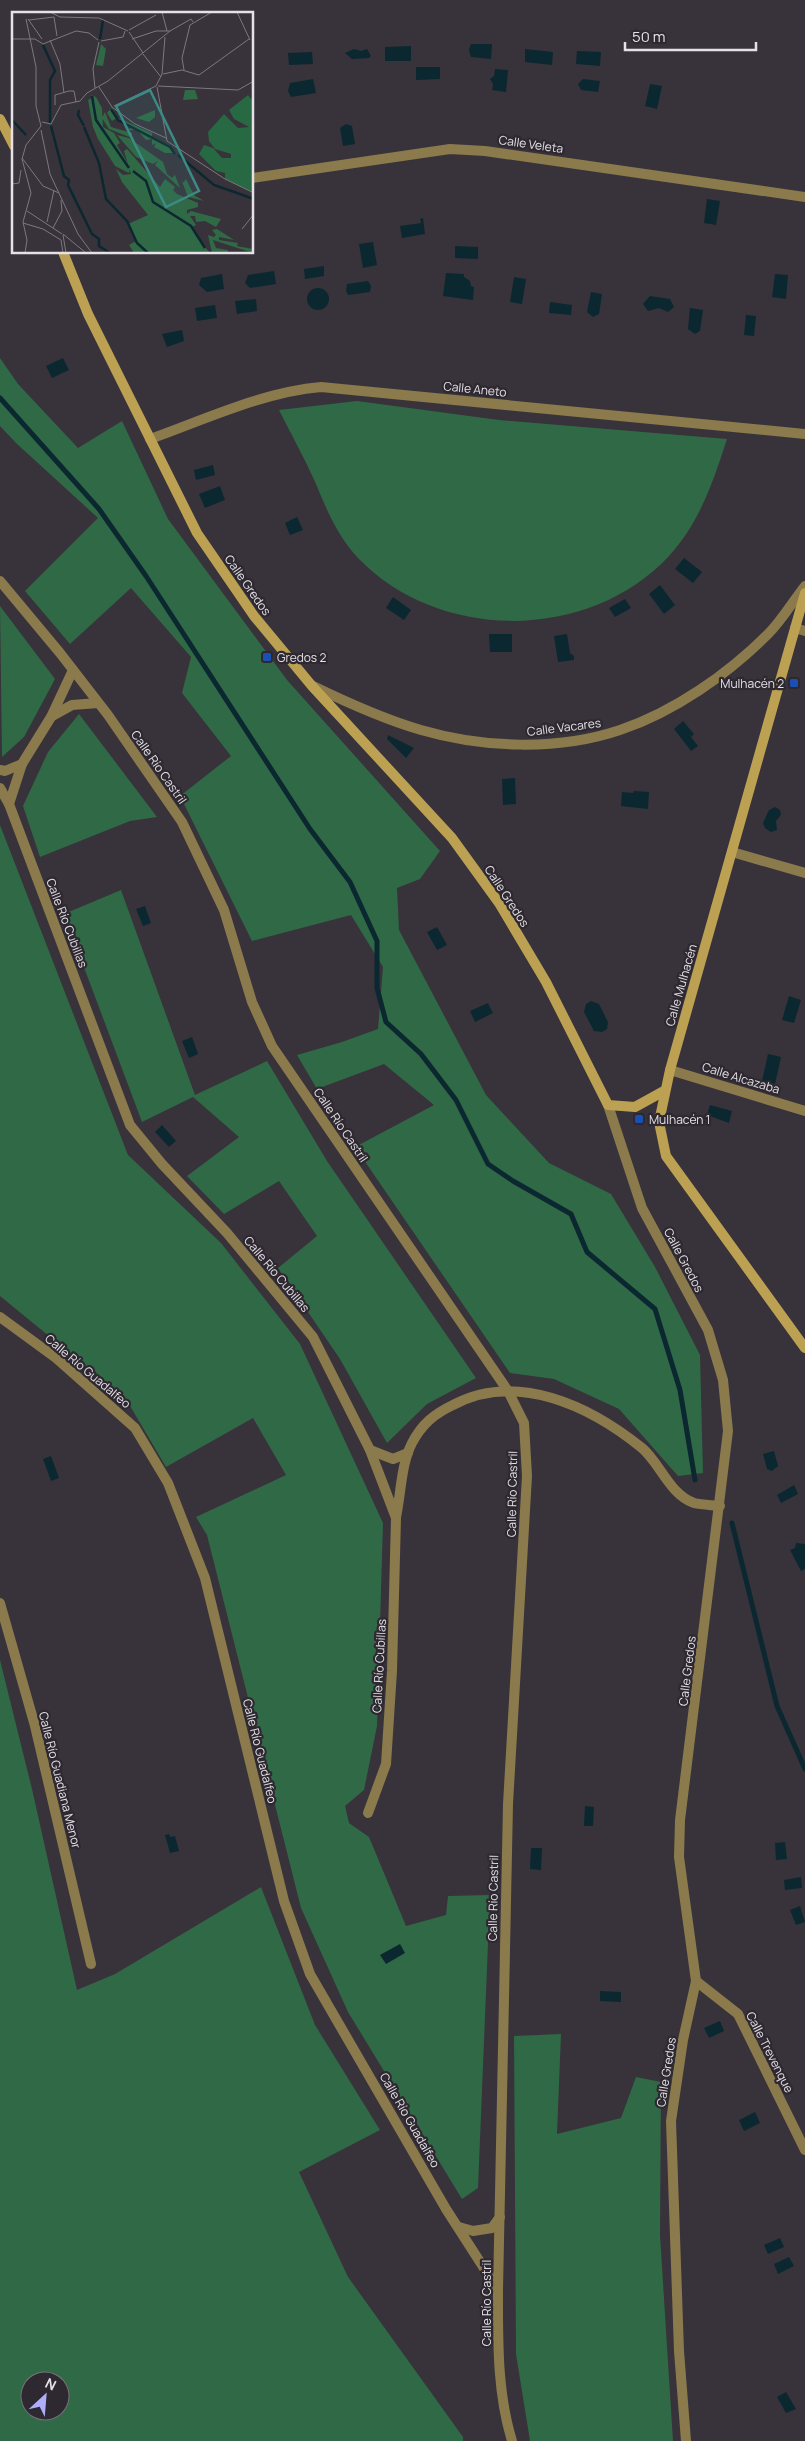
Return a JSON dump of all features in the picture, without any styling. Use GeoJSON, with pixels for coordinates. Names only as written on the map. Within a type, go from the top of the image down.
{"type":"FeatureCollection","features":[{"type":"Feature","properties":{"kind":"street"},"geometry":{"type":"LineString","coordinates":[[0,119],[12,142]]}},
{"type":"Feature","properties":{"kind":"street","name":"Calle Veleta"},"geometry":{"type":"LineString","coordinates":[[254,178],[450,149],[494,152],[805,197]]}},
{"type":"Feature","properties":{"kind":"street","name":"Calle Gredos"},"geometry":{"type":"LineString","coordinates":[[64,254],[88,314],[197,533],[254,616],[312,686],[452,838],[499,903],[550,990],[608,1105],[642,1208],[708,1330],[723,1380],[728,1431],[680,1820],[680,1857],[696,1981],[683,2040],[671,2122],[679,2351],[686,2441]]}},
{"type":"Feature","properties":{"kind":"street","name":"Calle Aneto"},"geometry":{"type":"LineString","coordinates":[[150,439],[259,400],[298,389],[321,387],[805,434]]}},
{"type":"Feature","properties":{"kind":"street","name":"Calle Río Castril"},"geometry":{"type":"LineString","coordinates":[[0,581],[98,702],[182,822],[224,910],[252,1002],[272,1046],[508,1391],[524,1423],[527,1476],[508,1804],[498,2290],[498,2365],[505,2419],[512,2441]]}},
{"type":"Feature","properties":{"kind":"street","name":"Calle Vacares"},"geometry":{"type":"LineString","coordinates":[[312,686],[366,712],[423,731],[469,740],[519,744],[595,738],[621,730],[654,716],[693,694],[731,666],[770,633],[805,586]]}},
{"type":"Feature","properties":{"kind":"street","name":"Calle Mulhacén"},"geometry":{"type":"LineString","coordinates":[[805,593],[800,630],[732,852],[664,1092],[659,1122],[666,1156],[805,1348]]}},
{"type":"Feature","properties":{"kind":"street"},"geometry":{"type":"LineString","coordinates":[[9,804],[22,764],[51,717],[73,670]]}},
{"type":"Feature","properties":{"kind":"street"},"geometry":{"type":"LineString","coordinates":[[51,717],[72,704],[98,702]]}},
{"type":"Feature","properties":{"kind":"street"},"geometry":{"type":"LineString","coordinates":[[0,770],[5,771],[22,764]]}},
{"type":"Feature","properties":{"kind":"street","name":"Calle Río Cubillas"},"geometry":{"type":"LineString","coordinates":[[0,788],[9,804],[130,1125],[162,1164],[227,1233],[313,1337],[370,1450],[396,1518],[392,1671],[386,1764],[368,1813]]}},
{"type":"Feature","properties":{"kind":"street"},"geometry":{"type":"LineString","coordinates":[[732,852],[805,872]]}},
{"type":"Feature","properties":{"kind":"street","name":"Calle Alcazaba"},"geometry":{"type":"LineString","coordinates":[[670,1070],[805,1111]]}},
{"type":"Feature","properties":{"kind":"street"},"geometry":{"type":"LineString","coordinates":[[608,1105],[635,1107],[664,1092]]}},
{"type":"Feature","properties":{"kind":"street","name":"Calle Río Guadalfeo"},"geometry":{"type":"LineString","coordinates":[[0,1317],[56,1358],[135,1428],[168,1484],[205,1578],[284,1901],[310,1974],[446,2209],[498,2290]]}},
{"type":"Feature","properties":{"kind":"street"},"geometry":{"type":"LineString","coordinates":[[396,1518],[408,1452],[433,1415],[469,1396],[508,1391],[558,1399],[602,1420],[644,1449],[672,1486],[693,1502],[720,1506]]}},
{"type":"Feature","properties":{"kind":"street"},"geometry":{"type":"LineString","coordinates":[[370,1450],[392,1459],[408,1452]]}},
{"type":"Feature","properties":{"kind":"street","name":"Calle Río Guadiana Menor"},"geometry":{"type":"LineString","coordinates":[[0,1603],[35,1726],[91,1964]]}},
{"type":"Feature","properties":{"kind":"street","name":"Calle Trevenque"},"geometry":{"type":"LineString","coordinates":[[696,1981],[738,2014],[805,2150]]}},
{"type":"Feature","properties":{"kind":"street"},"geometry":{"type":"LineString","coordinates":[[459,2227],[473,2231],[492,2228],[500,2216]]}},
{"type":"Feature","properties":{"kind":"green space"},"geometry":{"type":"Polygon","coordinates":[[[0,358],[18,384],[78,448],[122,421],[168,519],[287,680],[440,851],[420,879],[397,888],[399,930],[486,1095],[549,1163],[611,1194],[655,1267],[700,1355],[703,1473],[678,1476],[619,1409],[554,1379],[510,1373],[355,1147],[434,1105],[384,1064],[317,1089],[297,1055],[378,1029],[383,967],[351,915],[252,941],[180,796],[231,756],[182,693],[191,657],[131,588],[70,644],[25,591],[98,518],[0,426],[0,358]]]}},
{"type":"Feature","properties":{"kind":"green space"},"geometry":{"type":"Polygon","coordinates":[[[357,401],[499,420],[727,439],[711,486],[689,529],[669,556],[636,584],[598,604],[557,617],[514,621],[472,617],[430,606],[392,586],[359,559],[345,542],[334,523],[279,410],[357,401]]]}},
{"type":"Feature","properties":{"kind":"green space"},"geometry":{"type":"Polygon","coordinates":[[[0,606],[55,679],[24,737],[2,757],[0,606]]]}},
{"type":"Feature","properties":{"kind":"green space"},"geometry":{"type":"Polygon","coordinates":[[[79,714],[157,817],[130,821],[40,857],[23,806],[48,752],[79,714]]]}},
{"type":"Feature","properties":{"kind":"green space"},"geometry":{"type":"Polygon","coordinates":[[[0,825],[128,1155],[221,1243],[300,1344],[383,1523],[377,1726],[364,1790],[345,1806],[349,1823],[369,1837],[406,1926],[446,1915],[448,1896],[490,1895],[478,2188],[462,2199],[348,2012],[301,1908],[207,1535],[196,1517],[286,1475],[253,1418],[166,1467],[126,1399],[0,1296],[0,825]]]}},
{"type":"Feature","properties":{"kind":"green space"},"geometry":{"type":"Polygon","coordinates":[[[121,890],[195,1095],[267,1061],[327,1161],[476,1378],[427,1404],[387,1443],[340,1359],[278,1268],[317,1236],[279,1181],[224,1214],[187,1176],[239,1137],[193,1097],[142,1122],[64,914],[121,890]]]}},
{"type":"Feature","properties":{"kind":"green space"},"geometry":{"type":"Polygon","coordinates":[[[0,1660],[32,1789],[77,1990],[115,1974],[261,1887],[315,2025],[380,2130],[299,2172],[348,2277],[463,2437],[463,2441],[0,2441],[0,1660]]]}},
{"type":"Feature","properties":{"kind":"green space"},"geometry":{"type":"Polygon","coordinates":[[[561,2034],[557,2134],[621,2118],[636,2077],[661,2082],[660,2235],[673,2441],[530,2441],[516,2354],[514,2036],[561,2034]]]}},
{"type":"Feature","properties":{"kind":"water"},"geometry":{"type":"Polygon","coordinates":[[[471,44],[492,44],[491,59],[471,57],[469,50],[471,44]]]}},
{"type":"Feature","properties":{"kind":"water"},"geometry":{"type":"Polygon","coordinates":[[[411,46],[411,61],[385,61],[385,47],[411,46]]]}},
{"type":"Feature","properties":{"kind":"water"},"geometry":{"type":"Polygon","coordinates":[[[354,49],[361,51],[367,49],[371,56],[369,58],[352,59],[345,53],[354,49]]]}},
{"type":"Feature","properties":{"kind":"water"},"geometry":{"type":"Polygon","coordinates":[[[525,49],[553,52],[552,65],[525,62],[525,49]]]}},
{"type":"Feature","properties":{"kind":"water"},"geometry":{"type":"Polygon","coordinates":[[[577,51],[601,52],[600,66],[576,64],[577,51]]]}},
{"type":"Feature","properties":{"kind":"water"},"geometry":{"type":"Polygon","coordinates":[[[312,52],[313,64],[289,65],[288,53],[312,52]]]}},
{"type":"Feature","properties":{"kind":"water"},"geometry":{"type":"Polygon","coordinates":[[[416,67],[440,67],[440,79],[416,80],[416,67]]]}},
{"type":"Feature","properties":{"kind":"water"},"geometry":{"type":"Polygon","coordinates":[[[495,69],[508,70],[506,92],[492,90],[493,84],[490,79],[494,76],[495,69]]]}},
{"type":"Feature","properties":{"kind":"water"},"geometry":{"type":"Polygon","coordinates":[[[313,79],[316,93],[291,97],[288,91],[290,83],[313,79]]]}},
{"type":"Feature","properties":{"kind":"water"},"geometry":{"type":"Polygon","coordinates":[[[583,79],[600,81],[598,92],[581,90],[578,84],[583,79]]]}},
{"type":"Feature","properties":{"kind":"water"},"geometry":{"type":"Polygon","coordinates":[[[650,84],[662,86],[657,109],[645,106],[650,84]]]}},
{"type":"Feature","properties":{"kind":"water"},"geometry":{"type":"Polygon","coordinates":[[[346,124],[352,126],[355,144],[343,146],[340,128],[346,124]]]}},
{"type":"Feature","properties":{"kind":"water"},"geometry":{"type":"Polygon","coordinates":[[[707,199],[720,201],[716,225],[704,223],[707,199]]]}},
{"type":"Feature","properties":{"kind":"water"},"geometry":{"type":"Polygon","coordinates":[[[423,218],[425,234],[402,238],[400,226],[421,223],[420,219],[423,218]]]}},
{"type":"Feature","properties":{"kind":"water"},"geometry":{"type":"Polygon","coordinates":[[[373,242],[377,265],[363,268],[359,244],[373,242]]]}},
{"type":"Feature","properties":{"kind":"water"},"geometry":{"type":"Polygon","coordinates":[[[455,246],[478,247],[478,259],[455,258],[455,246]]]}},
{"type":"Feature","properties":{"kind":"water"},"geometry":{"type":"Polygon","coordinates":[[[324,266],[324,276],[305,279],[304,269],[324,266]]]}},
{"type":"Feature","properties":{"kind":"water"},"geometry":{"type":"Polygon","coordinates":[[[274,271],[276,284],[250,288],[245,283],[248,275],[274,271]]]}},
{"type":"Feature","properties":{"kind":"water"},"geometry":{"type":"Polygon","coordinates":[[[446,273],[464,274],[464,277],[474,287],[473,300],[443,296],[446,273]]]}},
{"type":"Feature","properties":{"kind":"water"},"geometry":{"type":"Polygon","coordinates":[[[222,274],[224,289],[207,292],[199,285],[201,278],[222,274]]]}},
{"type":"Feature","properties":{"kind":"water"},"geometry":{"type":"Polygon","coordinates":[[[775,274],[788,275],[786,299],[772,297],[775,274]]]}},
{"type":"Feature","properties":{"kind":"water"},"geometry":{"type":"Polygon","coordinates":[[[514,277],[526,279],[522,304],[510,302],[514,277]]]}},
{"type":"Feature","properties":{"kind":"water"},"geometry":{"type":"Polygon","coordinates":[[[368,281],[371,286],[370,292],[348,295],[346,291],[347,284],[368,281]]]}},
{"type":"Feature","properties":{"kind":"water"},"geometry":{"type":"Polygon","coordinates":[[[318,288],[326,291],[329,299],[326,307],[318,310],[310,307],[307,299],[310,291],[318,288]]]}},
{"type":"Feature","properties":{"kind":"water"},"geometry":{"type":"Polygon","coordinates":[[[591,292],[602,294],[599,314],[593,317],[587,312],[591,292]]]}},
{"type":"Feature","properties":{"kind":"water"},"geometry":{"type":"Polygon","coordinates":[[[650,296],[670,299],[674,307],[668,312],[659,308],[648,311],[643,304],[650,296]]]}},
{"type":"Feature","properties":{"kind":"water"},"geometry":{"type":"Polygon","coordinates":[[[256,299],[257,311],[237,314],[235,301],[256,299]]]}},
{"type":"Feature","properties":{"kind":"water"},"geometry":{"type":"Polygon","coordinates":[[[550,302],[572,305],[571,315],[549,313],[550,302]]]}},
{"type":"Feature","properties":{"kind":"water"},"geometry":{"type":"Polygon","coordinates":[[[215,305],[217,318],[197,321],[195,308],[215,305]]]}},
{"type":"Feature","properties":{"kind":"water"},"geometry":{"type":"Polygon","coordinates":[[[690,308],[703,310],[700,331],[695,334],[688,329],[690,308]]]}},
{"type":"Feature","properties":{"kind":"water"},"geometry":{"type":"Polygon","coordinates":[[[746,315],[756,316],[754,336],[744,335],[746,315]]]}},
{"type":"Feature","properties":{"kind":"water"},"geometry":{"type":"Polygon","coordinates":[[[182,330],[184,341],[167,347],[162,334],[182,330]]]}},
{"type":"Feature","properties":{"kind":"water"},"geometry":{"type":"Polygon","coordinates":[[[63,358],[69,370],[52,378],[46,366],[63,358]]]}},
{"type":"Feature","properties":{"kind":"water"},"geometry":{"type":"Polygon","coordinates":[[[213,465],[215,475],[196,480],[194,470],[213,465]]]}},
{"type":"Feature","properties":{"kind":"water"},"geometry":{"type":"Polygon","coordinates":[[[220,486],[225,500],[205,508],[199,494],[220,486]]]}},
{"type":"Feature","properties":{"kind":"water"},"geometry":{"type":"Polygon","coordinates":[[[297,517],[303,530],[290,535],[285,523],[297,517]]]}},
{"type":"Feature","properties":{"kind":"water"},"geometry":{"type":"Polygon","coordinates":[[[684,558],[702,572],[693,583],[675,569],[684,558]]]}},
{"type":"Feature","properties":{"kind":"water"},"geometry":{"type":"Polygon","coordinates":[[[660,585],[675,605],[664,614],[649,594],[660,585]]]}},
{"type":"Feature","properties":{"kind":"water"},"geometry":{"type":"Polygon","coordinates":[[[393,597],[411,610],[404,620],[386,608],[393,597]]]}},
{"type":"Feature","properties":{"kind":"water"},"geometry":{"type":"Polygon","coordinates":[[[625,599],[631,608],[615,617],[609,608],[625,599]]]}},
{"type":"Feature","properties":{"kind":"water"},"geometry":{"type":"Polygon","coordinates":[[[489,634],[512,634],[512,652],[490,652],[489,634]]]}},
{"type":"Feature","properties":{"kind":"water"},"geometry":{"type":"Polygon","coordinates":[[[567,634],[570,653],[574,656],[574,660],[558,662],[554,636],[567,634]]]}},
{"type":"Feature","properties":{"kind":"water"},"geometry":{"type":"Polygon","coordinates":[[[683,721],[694,734],[691,737],[698,746],[691,751],[674,729],[683,721]]]}},
{"type":"Feature","properties":{"kind":"water"},"geometry":{"type":"Polygon","coordinates":[[[388,735],[414,748],[406,758],[387,739],[388,735]]]}},
{"type":"Feature","properties":{"kind":"water"},"geometry":{"type":"Polygon","coordinates":[[[515,778],[516,804],[503,805],[502,779],[515,778]]]}},
{"type":"Feature","properties":{"kind":"water"},"geometry":{"type":"Polygon","coordinates":[[[634,791],[649,792],[648,809],[621,806],[622,792],[633,793],[634,791]]]}},
{"type":"Feature","properties":{"kind":"water"},"geometry":{"type":"Polygon","coordinates":[[[775,807],[780,810],[781,815],[776,821],[777,830],[771,832],[765,828],[763,823],[769,810],[775,807]]]}},
{"type":"Feature","properties":{"kind":"water"},"geometry":{"type":"Polygon","coordinates":[[[145,906],[151,923],[143,926],[136,909],[145,906]]]}},
{"type":"Feature","properties":{"kind":"water"},"geometry":{"type":"Polygon","coordinates":[[[437,927],[447,945],[437,950],[427,932],[437,927]]]}},
{"type":"Feature","properties":{"kind":"water"},"geometry":{"type":"Polygon","coordinates":[[[789,996],[801,1000],[794,1023],[782,1020],[789,996]]]}},
{"type":"Feature","properties":{"kind":"water"},"geometry":{"type":"Polygon","coordinates":[[[591,1001],[599,1004],[608,1022],[607,1029],[602,1032],[594,1031],[584,1012],[586,1004],[591,1001]]]}},
{"type":"Feature","properties":{"kind":"water"},"geometry":{"type":"Polygon","coordinates":[[[488,1003],[493,1013],[475,1022],[470,1011],[488,1003]]]}},
{"type":"Feature","properties":{"kind":"water"},"geometry":{"type":"Polygon","coordinates":[[[192,1037],[198,1054],[189,1058],[182,1041],[192,1037]]]}},
{"type":"Feature","properties":{"kind":"water"},"geometry":{"type":"Polygon","coordinates":[[[768,1054],[781,1057],[775,1084],[762,1081],[768,1054]]]}},
{"type":"Feature","properties":{"kind":"water"},"geometry":{"type":"Polygon","coordinates":[[[710,1105],[732,1111],[729,1123],[707,1115],[710,1105]]]}},
{"type":"Feature","properties":{"kind":"water"},"geometry":{"type":"Polygon","coordinates":[[[162,1125],[176,1141],[169,1147],[155,1132],[162,1125]]]}},
{"type":"Feature","properties":{"kind":"water"},"geometry":{"type":"Polygon","coordinates":[[[774,1451],[778,1466],[772,1471],[767,1469],[763,1454],[774,1451]]]}},
{"type":"Feature","properties":{"kind":"water"},"geometry":{"type":"Polygon","coordinates":[[[51,1456],[59,1478],[51,1481],[43,1459],[51,1456]]]}},
{"type":"Feature","properties":{"kind":"water"},"geometry":{"type":"Polygon","coordinates":[[[794,1485],[798,1494],[781,1503],[777,1495],[794,1485]]]}},
{"type":"Feature","properties":{"kind":"water"},"geometry":{"type":"Polygon","coordinates":[[[796,1543],[805,1544],[805,1569],[801,1571],[790,1550],[795,1548],[796,1543]]]}},
{"type":"Feature","properties":{"kind":"water"},"geometry":{"type":"Polygon","coordinates":[[[585,1806],[594,1807],[593,1826],[584,1826],[585,1806]]]}},
{"type":"Feature","properties":{"kind":"water"},"geometry":{"type":"Polygon","coordinates":[[[169,1834],[170,1837],[175,1836],[179,1851],[170,1853],[165,1835],[169,1834]]]}},
{"type":"Feature","properties":{"kind":"water"},"geometry":{"type":"Polygon","coordinates":[[[785,1842],[787,1859],[776,1860],[775,1843],[785,1842]]]}},
{"type":"Feature","properties":{"kind":"water"},"geometry":{"type":"Polygon","coordinates":[[[531,1848],[542,1848],[541,1870],[530,1869],[531,1848]]]}},
{"type":"Feature","properties":{"kind":"water"},"geometry":{"type":"Polygon","coordinates":[[[801,1877],[802,1888],[785,1890],[784,1880],[801,1877]]]}},
{"type":"Feature","properties":{"kind":"water"},"geometry":{"type":"Polygon","coordinates":[[[800,1906],[805,1922],[796,1925],[790,1910],[800,1906]]]}},
{"type":"Feature","properties":{"kind":"water"},"geometry":{"type":"Polygon","coordinates":[[[400,1944],[405,1953],[386,1964],[380,1955],[400,1944]]]}},
{"type":"Feature","properties":{"kind":"water"},"geometry":{"type":"Polygon","coordinates":[[[600,1991],[621,1992],[621,2002],[600,2001],[600,1991]]]}},
{"type":"Feature","properties":{"kind":"water"},"geometry":{"type":"Polygon","coordinates":[[[720,2021],[724,2031],[709,2038],[704,2028],[720,2021]]]}},
{"type":"Feature","properties":{"kind":"water"},"geometry":{"type":"Polygon","coordinates":[[[755,2112],[760,2123],[744,2131],[739,2120],[755,2112]]]}},
{"type":"Feature","properties":{"kind":"water"},"geometry":{"type":"Polygon","coordinates":[[[780,2238],[784,2247],[768,2254],[764,2245],[780,2238]]]}},
{"type":"Feature","properties":{"kind":"water"},"geometry":{"type":"Polygon","coordinates":[[[789,2257],[794,2266],[778,2274],[774,2264],[789,2257]]]}},
{"type":"Feature","properties":{"kind":"water"},"geometry":{"type":"Polygon","coordinates":[[[786,2392],[796,2409],[786,2413],[777,2397],[786,2392]]]}},
{"type":"Feature","properties":{"kind":"waterway"},"geometry":{"type":"LineString","coordinates":[[0,398],[99,509],[146,576],[310,829],[350,882],[377,941],[377,988],[386,1022],[421,1054],[456,1100],[488,1164],[513,1181],[571,1214],[587,1252],[655,1309],[680,1390],[695,1480]]}},
{"type":"Feature","properties":{"kind":"waterway"},"geometry":{"type":"LineString","coordinates":[[732,1523],[777,1706],[805,1769]]}},
{"type":"Feature","properties":{"kind":"place","name":"Gredos 2"},"geometry":{"type":"Point","coordinates":[267,657]}},
{"type":"Feature","properties":{"kind":"place","name":"Mulhacén 2"},"geometry":{"type":"Point","coordinates":[794,683]}},
{"type":"Feature","properties":{"kind":"place","name":"Mulhacén 1"},"geometry":{"type":"Point","coordinates":[639,1119]}}]}
